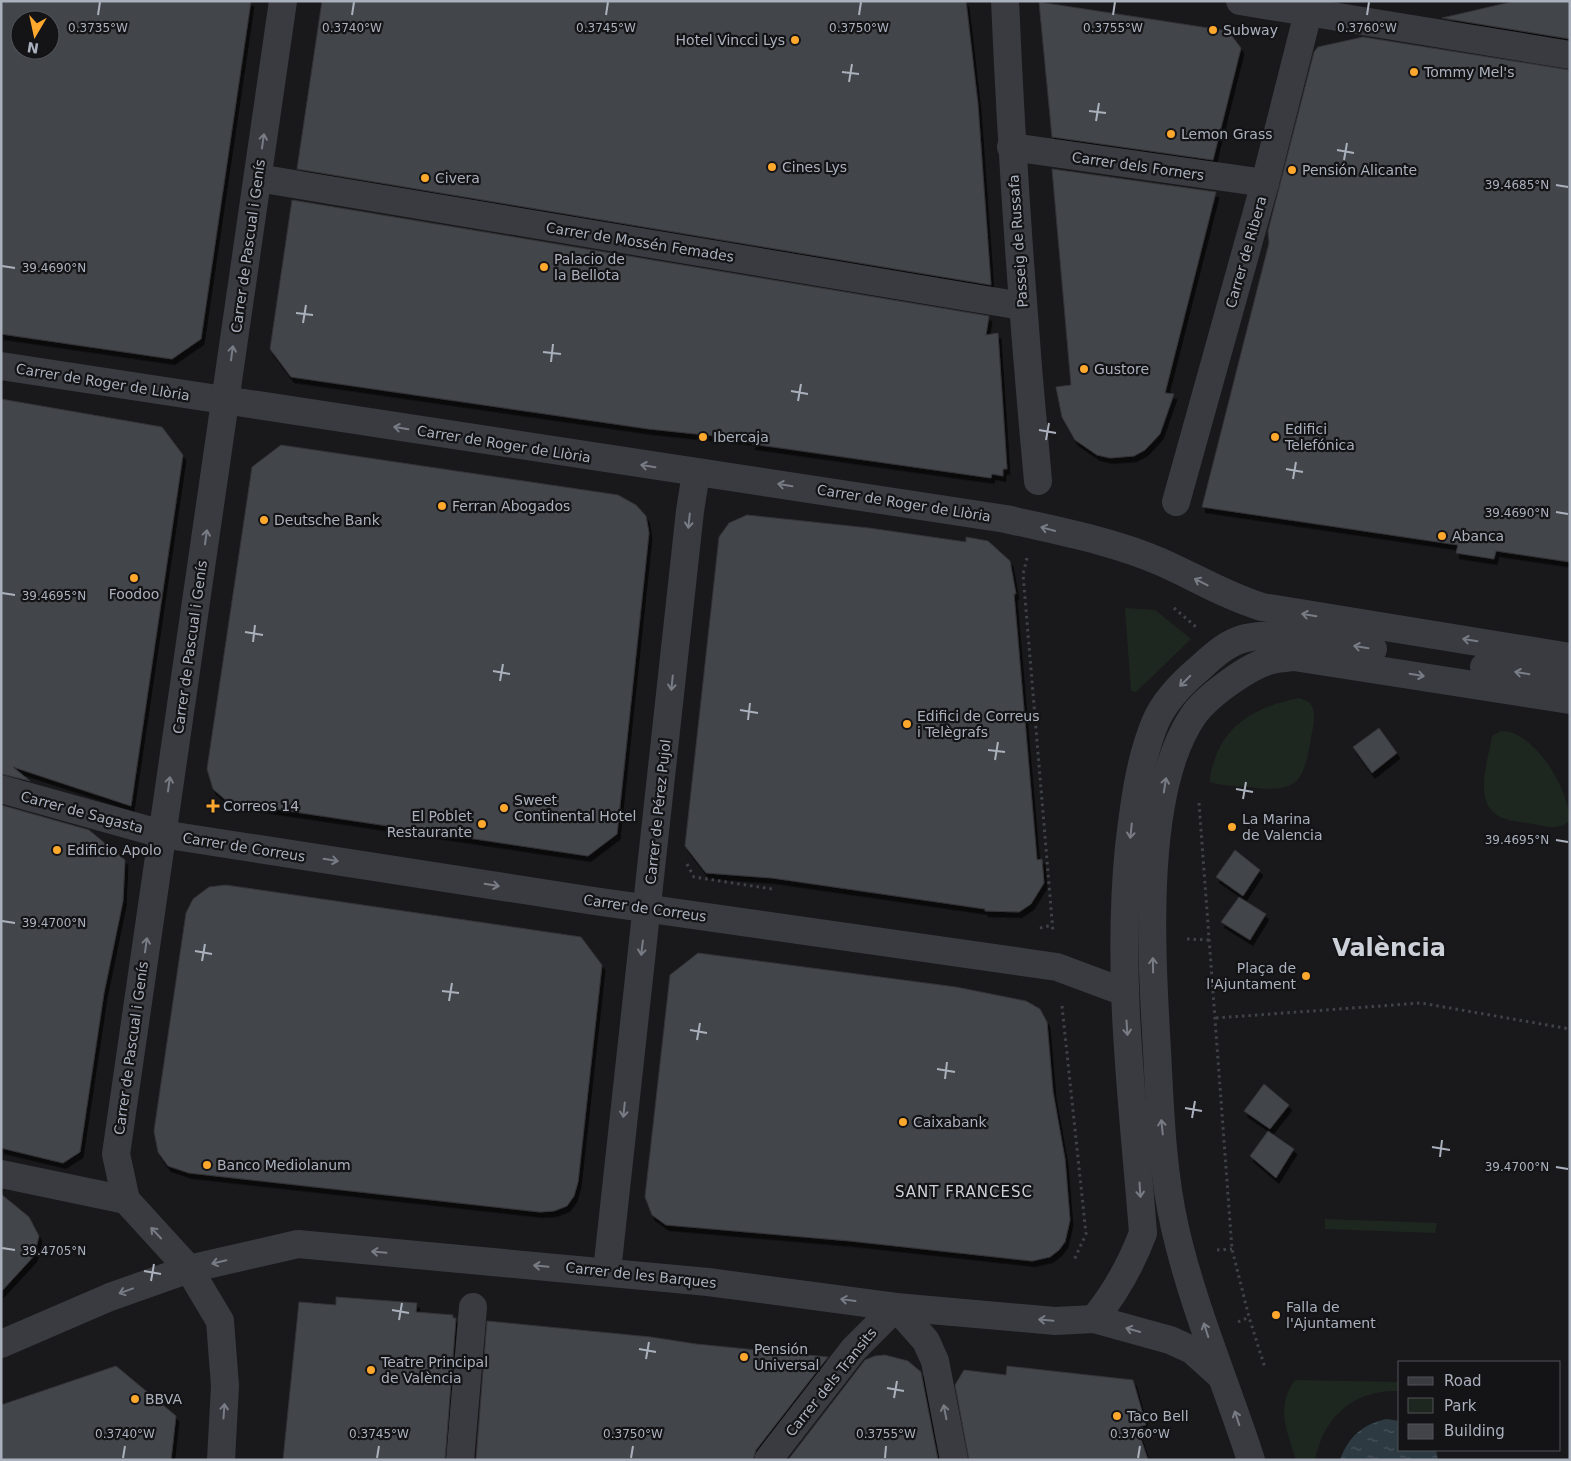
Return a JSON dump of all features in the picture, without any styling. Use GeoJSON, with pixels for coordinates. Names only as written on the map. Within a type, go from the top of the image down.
{"type":"FeatureCollection","features":[{"type":"Feature","properties":{"kind":"street","name":"Carrer de Pascual i Genís"},"geometry":{"type":"LineString","coordinates":[[126,1200],[116,1154],[282,1]]}},
{"type":"Feature","properties":{"kind":"street","name":"Passeig de Russafa"},"geometry":{"type":"LineString","coordinates":[[1005,1],[1011,147],[1022,306],[1038,481]]}},
{"type":"Feature","properties":{"kind":"street"},"geometry":{"type":"LineString","coordinates":[[1240,1],[1309,8],[1570,55]]}},
{"type":"Feature","properties":{"kind":"street","name":"Carrer de Ribera"},"geometry":{"type":"LineString","coordinates":[[1176,502],[1265,183],[1309,8]]}},
{"type":"Feature","properties":{"kind":"street","name":"Carrer dels Forners"},"geometry":{"type":"LineString","coordinates":[[1011,147],[1265,183]]}},
{"type":"Feature","properties":{"kind":"street","name":"Carrer de Mossén Femades"},"geometry":{"type":"LineString","coordinates":[[258,178],[1022,306]]}},
{"type":"Feature","properties":{"kind":"street","name":"Carrer de Roger de Llòria"},"geometry":{"type":"LineString","coordinates":[[1,366],[225,402],[1006,519],[1123,548],[1161,562],[1231,597],[1262,607],[1570,657]]}},
{"type":"Feature","properties":{"kind":"street","name":"Carrer de Pérez Pujol"},"geometry":{"type":"LineString","coordinates":[[607,1271],[690,511],[696,473]]}},
{"type":"Feature","properties":{"kind":"street"},"geometry":{"type":"LineString","coordinates":[[1221,1376],[1192,1350],[1170,1340],[1094,1319],[1118,1288],[1132,1262],[1143,1232],[1124,992],[1125,888],[1133,807],[1143,758],[1156,721],[1182,683],[1221,649],[1246,638],[1281,637],[1324,641],[1560,679],[1570,677]]}},
{"type":"Feature","properties":{"kind":"street"},"geometry":{"type":"LineString","coordinates":[[1251,1460],[1221,1376],[1175,1227],[1160,1100],[1152,936],[1156,842],[1167,776],[1179,742],[1194,714],[1228,682],[1270,660],[1294,657],[1570,700]]}},
{"type":"Feature","properties":{"kind":"street","name":"Carrer de Sagasta"},"geometry":{"type":"LineString","coordinates":[[1,790],[162,834]]}},
{"type":"Feature","properties":{"kind":"street","name":"Carrer de Correus"},"geometry":{"type":"LineString","coordinates":[[162,834],[647,908],[1057,967],[1124,992]]}},
{"type":"Feature","properties":{"kind":"street"},"geometry":{"type":"LineString","coordinates":[[1,1174],[126,1200],[189,1269],[220,1321],[225,1386],[221,1460]]}},
{"type":"Feature","properties":{"kind":"street","name":"Carrer de les Barques"},"geometry":{"type":"LineString","coordinates":[[1,1344],[110,1297],[189,1269],[298,1244],[607,1271],[708,1282],[896,1307],[1055,1321],[1094,1319]]}},
{"type":"Feature","properties":{"kind":"street"},"geometry":{"type":"LineString","coordinates":[[460,1460],[473,1307]]}},
{"type":"Feature","properties":{"kind":"street"},"geometry":{"type":"LineString","coordinates":[[896,1307],[926,1341],[935,1361],[954,1460]]}},
{"type":"Feature","properties":{"kind":"street","name":"Carrer dels Transits"},"geometry":{"type":"LineString","coordinates":[[768,1460],[853,1350],[896,1307]]}},
{"type":"Feature","properties":{"kind":"path"},"geometry":{"type":"LineString","coordinates":[[1030,549],[1023,574],[1052,925],[1086,1234],[1074,1260]]}},
{"type":"Feature","properties":{"kind":"path"},"geometry":{"type":"LineString","coordinates":[[1198,793],[1232,1249],[1249,1317],[1265,1368]]}},
{"type":"Feature","properties":{"kind":"path"},"geometry":{"type":"LineString","coordinates":[[683,856],[694,877],[782,890]]}},
{"type":"Feature","properties":{"kind":"path"},"geometry":{"type":"LineString","coordinates":[[1036,929],[1052,925]]}},
{"type":"Feature","properties":{"kind":"path"},"geometry":{"type":"LineString","coordinates":[[1184,939],[1209,940]]}},
{"type":"Feature","properties":{"kind":"path"},"geometry":{"type":"LineString","coordinates":[[1216,1018],[1421,1003],[1570,1029]]}},
{"type":"Feature","properties":{"kind":"green space"},"geometry":{"type":"Polygon","coordinates":[[[1125,608],[1155,610],[1191,639],[1136,692],[1131,691],[1125,608]]]}},
{"type":"Feature","properties":{"kind":"green space"},"geometry":{"type":"Polygon","coordinates":[[[1299,698],[1309,702],[1312,706],[1314,719],[1305,766],[1295,782],[1278,789],[1265,789],[1210,782],[1211,770],[1221,746],[1228,734],[1237,725],[1260,710],[1299,698]]]}},
{"type":"Feature","properties":{"kind":"green space"},"geometry":{"type":"Polygon","coordinates":[[[1501,731],[1513,733],[1525,740],[1548,764],[1564,794],[1568,808],[1569,821],[1565,824],[1552,827],[1509,820],[1495,814],[1488,805],[1484,784],[1485,771],[1492,736],[1501,731]]]}},
{"type":"Feature","properties":{"kind":"green space"},"geometry":{"type":"Polygon","coordinates":[[[1325,1219],[1437,1223],[1435,1233],[1325,1229],[1325,1219]]]}},
{"type":"Feature","properties":{"kind":"green space"},"geometry":{"type":"Polygon","coordinates":[[[1295,1380],[1398,1382],[1398,1391],[1369,1395],[1355,1400],[1344,1408],[1326,1430],[1319,1444],[1315,1460],[1296,1460],[1286,1429],[1284,1410],[1289,1390],[1295,1380]]]}},
{"type":"Feature","properties":{"kind":"water"},"geometry":{"type":"Polygon","coordinates":[[[1386,1419],[1398,1421],[1398,1451],[1436,1451],[1438,1460],[1340,1460],[1348,1444],[1357,1433],[1363,1428],[1386,1419]]]}},
{"type":"Feature","properties":{"kind":"building"},"geometry":{"type":"Polygon","coordinates":[[[1,1],[251,1],[201,339],[172,359],[1,334],[1,1]]]}},
{"type":"Feature","properties":{"kind":"building"},"geometry":{"type":"Polygon","coordinates":[[[322,1],[966,1],[978,105],[991,285],[297,169],[322,1]]]}},
{"type":"Feature","properties":{"kind":"building"},"geometry":{"type":"Polygon","coordinates":[[[1515,1],[1570,1],[1570,39],[1442,18],[1515,1]]]}},
{"type":"Feature","properties":{"kind":"building"},"geometry":{"type":"Polygon","coordinates":[[[1039,2],[1228,31],[1241,48],[1213,160],[1052,137],[1039,2]]]}},
{"type":"Feature","properties":{"kind":"building"},"geometry":{"type":"Polygon","coordinates":[[[1363,37],[1570,70],[1570,562],[1496,551],[1494,559],[1456,553],[1458,545],[1202,507],[1269,243],[1268,231],[1314,52],[1318,47],[1363,37]]]}},
{"type":"Feature","properties":{"kind":"building"},"geometry":{"type":"Polygon","coordinates":[[[1052,169],[1216,192],[1165,393],[1174,394],[1160,434],[1145,450],[1134,456],[1110,458],[1097,455],[1075,440],[1062,417],[1056,387],[1071,385],[1052,169]]]}},
{"type":"Feature","properties":{"kind":"building"},"geometry":{"type":"Polygon","coordinates":[[[292,200],[989,316],[986,335],[998,333],[1007,469],[1003,469],[1003,476],[992,474],[991,478],[752,444],[753,440],[649,429],[291,377],[270,349],[292,200]]]}},
{"type":"Feature","properties":{"kind":"building"},"geometry":{"type":"Polygon","coordinates":[[[1,399],[162,427],[183,455],[131,806],[13,767],[30,781],[1,774],[1,399]]]}},
{"type":"Feature","properties":{"kind":"building"},"geometry":{"type":"Polygon","coordinates":[[[281,445],[618,495],[636,505],[646,516],[649,533],[617,834],[588,856],[228,802],[213,789],[207,769],[252,467],[281,445]]]}},
{"type":"Feature","properties":{"kind":"building","name":"Edifici de Correus i Telègrafs"},"geometry":{"type":"Polygon","coordinates":[[[747,515],[869,528],[966,542],[966,537],[988,541],[1010,561],[1016,594],[1014,594],[1037,860],[1042,859],[1044,883],[1031,904],[1019,912],[985,911],[985,909],[772,878],[706,873],[685,846],[719,537],[729,523],[747,515]]]}},
{"type":"Feature","properties":{"kind":"building"},"geometry":{"type":"Polygon","coordinates":[[[1379,728],[1397,753],[1372,773],[1353,747],[1379,728]]]}},
{"type":"Feature","properties":{"kind":"building"},"geometry":{"type":"Polygon","coordinates":[[[1,805],[89,830],[125,860],[123,901],[104,993],[80,1152],[63,1163],[1,1148],[1,805]]]}},
{"type":"Feature","properties":{"kind":"building"},"geometry":{"type":"Polygon","coordinates":[[[1235,850],[1260,870],[1243,896],[1216,877],[1235,850]]]}},
{"type":"Feature","properties":{"kind":"building"},"geometry":{"type":"Polygon","coordinates":[[[226,885],[581,937],[602,965],[578,1182],[574,1196],[567,1206],[554,1211],[540,1212],[189,1173],[168,1166],[158,1152],[154,1131],[186,913],[193,899],[209,887],[226,885]]]}},
{"type":"Feature","properties":{"kind":"building"},"geometry":{"type":"Polygon","coordinates":[[[1239,897],[1266,914],[1250,940],[1221,922],[1239,897]]]}},
{"type":"Feature","properties":{"kind":"building"},"geometry":{"type":"Polygon","coordinates":[[[698,953],[956,987],[1026,1001],[1040,1009],[1047,1022],[1053,1092],[1065,1159],[1070,1220],[1065,1242],[1059,1250],[1050,1257],[1032,1261],[850,1241],[666,1225],[652,1215],[645,1197],[670,975],[698,953]]]}},
{"type":"Feature","properties":{"kind":"building"},"geometry":{"type":"Polygon","coordinates":[[[1264,1084],[1289,1105],[1270,1129],[1244,1111],[1264,1084]]]}},
{"type":"Feature","properties":{"kind":"building"},"geometry":{"type":"Polygon","coordinates":[[[1268,1131],[1294,1149],[1276,1178],[1250,1156],[1268,1131]]]}},
{"type":"Feature","properties":{"kind":"building"},"geometry":{"type":"Polygon","coordinates":[[[1,1194],[29,1217],[39,1236],[34,1256],[1,1292],[1,1194]]]}},
{"type":"Feature","properties":{"kind":"building","name":"Teatre Principal de València"},"geometry":{"type":"Polygon","coordinates":[[[336,1297],[417,1303],[416,1312],[453,1315],[453,1318],[456,1318],[445,1460],[283,1460],[299,1302],[336,1305],[336,1297]]]}},
{"type":"Feature","properties":{"kind":"building"},"geometry":{"type":"Polygon","coordinates":[[[487,1321],[828,1357],[756,1450],[753,1460],[476,1460],[487,1321]]]}},
{"type":"Feature","properties":{"kind":"building"},"geometry":{"type":"Polygon","coordinates":[[[885,1355],[908,1361],[921,1372],[938,1460],[788,1460],[865,1360],[885,1355]]]}},
{"type":"Feature","properties":{"kind":"building"},"geometry":{"type":"Polygon","coordinates":[[[116,1366],[176,1416],[171,1460],[1,1460],[1,1405],[116,1366]]]}},
{"type":"Feature","properties":{"kind":"building"},"geometry":{"type":"Polygon","coordinates":[[[1007,1366],[1133,1380],[1146,1425],[1137,1427],[1148,1460],[969,1460],[955,1385],[964,1370],[1006,1375],[1007,1366]]]}},
{"type":"Feature","properties":{"kind":"place","name":"Subway"},"geometry":{"type":"Point","coordinates":[1213,30]}},
{"type":"Feature","properties":{"kind":"place","name":"Hotel Vincci Lys"},"geometry":{"type":"Point","coordinates":[795,40]}},
{"type":"Feature","properties":{"kind":"place","name":"Tommy Mel's"},"geometry":{"type":"Point","coordinates":[1414,72]}},
{"type":"Feature","properties":{"kind":"place","name":"Lemon Grass"},"geometry":{"type":"Point","coordinates":[1171,134]}},
{"type":"Feature","properties":{"kind":"place","name":"Cines Lys"},"geometry":{"type":"Point","coordinates":[772,167]}},
{"type":"Feature","properties":{"kind":"place","name":"Pensión Alicante"},"geometry":{"type":"Point","coordinates":[1292,170]}},
{"type":"Feature","properties":{"kind":"place","name":"Civera"},"geometry":{"type":"Point","coordinates":[425,178]}},
{"type":"Feature","properties":{"kind":"place","name":"Palacio de la Bellota"},"geometry":{"type":"Point","coordinates":[544,267]}},
{"type":"Feature","properties":{"kind":"place","name":"Gustore"},"geometry":{"type":"Point","coordinates":[1084,369]}},
{"type":"Feature","properties":{"kind":"place","name":"Ibercaja"},"geometry":{"type":"Point","coordinates":[703,437]}},
{"type":"Feature","properties":{"kind":"place","name":"Edifici Telefónica"},"geometry":{"type":"Point","coordinates":[1275,437]}},
{"type":"Feature","properties":{"kind":"place","name":"Ferran Abogados"},"geometry":{"type":"Point","coordinates":[442,506]}},
{"type":"Feature","properties":{"kind":"place","name":"Deutsche Bank"},"geometry":{"type":"Point","coordinates":[264,520]}},
{"type":"Feature","properties":{"kind":"place","name":"Abanca"},"geometry":{"type":"Point","coordinates":[1442,536]}},
{"type":"Feature","properties":{"kind":"place","name":"Foodoo"},"geometry":{"type":"Point","coordinates":[134,578]}},
{"type":"Feature","properties":{"kind":"place","name":"Edifici de Correus i Telègrafs"},"geometry":{"type":"Point","coordinates":[907,724]}},
{"type":"Feature","properties":{"kind":"place","name":"Correos 14"},"geometry":{"type":"Point","coordinates":[213,806]}},
{"type":"Feature","properties":{"kind":"place","name":"Sweet Continental Hotel"},"geometry":{"type":"Point","coordinates":[504,808]}},
{"type":"Feature","properties":{"kind":"place","name":"El Poblet Restaurante"},"geometry":{"type":"Point","coordinates":[482,824]}},
{"type":"Feature","properties":{"kind":"place","name":"La Marina de Valencia"},"geometry":{"type":"Point","coordinates":[1232,827]}},
{"type":"Feature","properties":{"kind":"place","name":"Edificio Apolo"},"geometry":{"type":"Point","coordinates":[57,850]}},
{"type":"Feature","properties":{"kind":"place","name":"Plaça de l'Ajuntament"},"geometry":{"type":"Point","coordinates":[1306,976]}},
{"type":"Feature","properties":{"kind":"place","name":"Caixabank"},"geometry":{"type":"Point","coordinates":[903,1122]}},
{"type":"Feature","properties":{"kind":"place","name":"Banco Mediolanum"},"geometry":{"type":"Point","coordinates":[207,1165]}},
{"type":"Feature","properties":{"kind":"place","name":"Falla de l'Ajuntament"},"geometry":{"type":"Point","coordinates":[1276,1315]}},
{"type":"Feature","properties":{"kind":"place","name":"Pensión Universal"},"geometry":{"type":"Point","coordinates":[744,1357]}},
{"type":"Feature","properties":{"kind":"place","name":"Teatre Principal de València"},"geometry":{"type":"Point","coordinates":[371,1370]}},
{"type":"Feature","properties":{"kind":"place","name":"BBVA"},"geometry":{"type":"Point","coordinates":[135,1399]}},
{"type":"Feature","properties":{"kind":"place","name":"Taco Bell"},"geometry":{"type":"Point","coordinates":[1117,1416]}},
{"type":"Feature","properties":{"kind":"district","name":"València"},"geometry":{"type":"Point","coordinates":[1389,948]}},
{"type":"Feature","properties":{"kind":"district","name":"SANT FRANCESC"},"geometry":{"type":"Point","coordinates":[964,1192]}}]}
